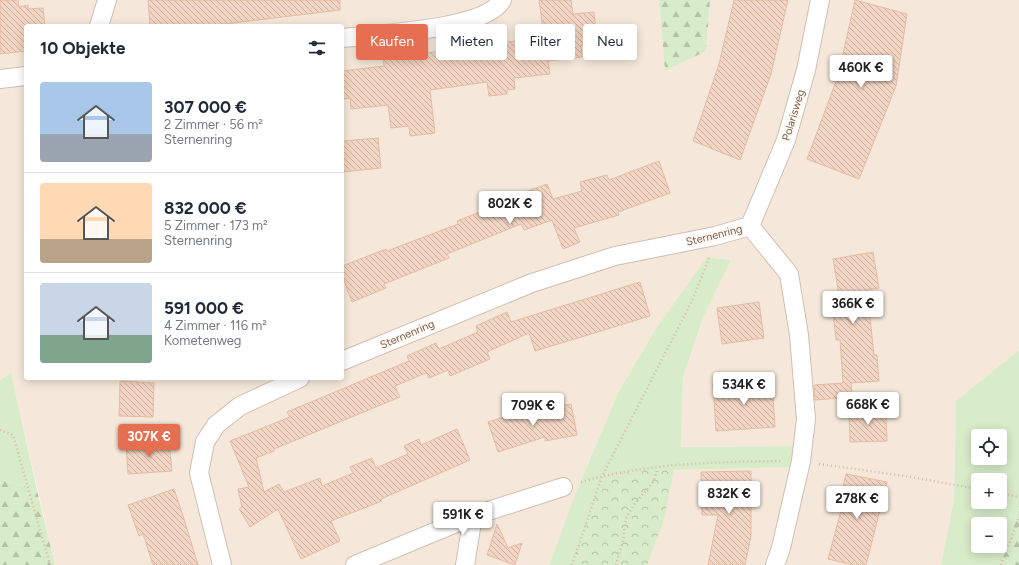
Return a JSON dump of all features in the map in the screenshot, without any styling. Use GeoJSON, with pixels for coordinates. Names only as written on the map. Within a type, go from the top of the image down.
{"type":"FeatureCollection","features":[{"type":"Feature","properties":{"kind":"street"},"geometry":{"type":"LineString","coordinates":[[100,24],[106,0]]}},
{"type":"Feature","properties":{"kind":"street","name":"Polarisweg"},"geometry":{"type":"LineString","coordinates":[[750,226],[786,140],[806,70],[820,0]]}},
{"type":"Feature","properties":{"kind":"street"},"geometry":{"type":"LineString","coordinates":[[344,38],[458,24],[481,18],[501,2]]}},
{"type":"Feature","properties":{"kind":"street"},"geometry":{"type":"LineString","coordinates":[[0,79],[24,76]]}},
{"type":"Feature","properties":{"kind":"street","name":"Sternenring"},"geometry":{"type":"LineString","coordinates":[[344,359],[532,283],[615,256],[715,236],[750,226],[789,274],[799,335],[806,419],[801,461],[782,548],[775,565]]}},
{"type":"Feature","properties":{"kind":"street"},"geometry":{"type":"LineString","coordinates":[[222,565],[199,473],[205,442],[216,425],[240,406],[296,380]]}},
{"type":"Feature","properties":{"kind":"street"},"geometry":{"type":"LineString","coordinates":[[355,565],[473,516],[563,487]]}},
{"type":"Feature","properties":{"kind":"street"},"geometry":{"type":"LineString","coordinates":[[465,565],[473,516]]}},
{"type":"Feature","properties":{"kind":"path"},"geometry":{"type":"LineString","coordinates":[[572,565],[602,476],[692,301],[709,258],[715,236]]}},
{"type":"Feature","properties":{"kind":"path"},"geometry":{"type":"LineString","coordinates":[[0,430],[13,435],[50,565]]}},
{"type":"Feature","properties":{"kind":"path"},"geometry":{"type":"LineString","coordinates":[[602,476],[703,462],[801,461],[904,476],[971,488]]}},
{"type":"Feature","properties":{"kind":"path"},"geometry":{"type":"LineString","coordinates":[[616,565],[623,540],[626,519],[632,506],[652,482],[658,468]]}},
{"type":"Feature","properties":{"kind":"path"},"geometry":{"type":"LineString","coordinates":[[1007,494],[1019,497]]}},
{"type":"Feature","properties":{"kind":"path"},"geometry":{"type":"LineString","coordinates":[[1001,565],[1019,518]]}},
{"type":"Feature","properties":{"kind":"shaded area"},"geometry":{"type":"Polygon","coordinates":[[[0,0],[659,0],[665,70],[706,51],[710,0],[1019,0],[1019,350],[956,401],[954,499],[941,565],[647,565],[664,519],[674,470],[794,467],[795,446],[681,447],[683,377],[703,318],[731,260],[708,257],[655,330],[619,391],[575,495],[549,565],[55,565],[11,374],[0,380],[0,0]]]}},
{"type":"Feature","properties":{"kind":"green space"},"geometry":{"type":"Polygon","coordinates":[[[659,0],[710,0],[706,51],[665,71],[659,0]]]}},
{"type":"Feature","properties":{"kind":"green space"},"geometry":{"type":"Polygon","coordinates":[[[707,257],[731,260],[703,318],[683,377],[681,447],[795,446],[794,467],[674,470],[664,519],[647,565],[549,565],[575,495],[619,391],[655,330],[707,257]]]}},
{"type":"Feature","properties":{"kind":"green space"},"geometry":{"type":"Polygon","coordinates":[[[1019,350],[1019,505],[1007,545],[1007,517],[971,517],[971,553],[1005,553],[1001,565],[941,565],[954,499],[956,401],[1019,350]]]}},
{"type":"Feature","properties":{"kind":"green space"},"geometry":{"type":"Polygon","coordinates":[[[11,373],[37,490],[0,479],[0,380],[11,373]]]}},
{"type":"Feature","properties":{"kind":"green space"},"geometry":{"type":"Polygon","coordinates":[[[673,466],[674,470],[664,519],[647,565],[572,565],[602,476],[673,466]]]}},
{"type":"Feature","properties":{"kind":"green space"},"geometry":{"type":"Polygon","coordinates":[[[0,479],[37,490],[55,565],[0,565],[0,479]]]}},
{"type":"Feature","properties":{"kind":"green space"},"geometry":{"type":"Polygon","coordinates":[[[1019,505],[1019,565],[1001,565],[1005,553],[1007,553],[1007,545],[1019,505]]]}},
{"type":"Feature","properties":{"kind":"building"},"geometry":{"type":"Polygon","coordinates":[[[0,0],[18,0],[19,7],[28,5],[28,9],[43,8],[45,24],[24,24],[24,51],[0,54],[0,0]]]}},
{"type":"Feature","properties":{"kind":"building"},"geometry":{"type":"Polygon","coordinates":[[[148,0],[340,0],[340,10],[224,24],[150,24],[148,0]]]}},
{"type":"Feature","properties":{"kind":"building"},"geometry":{"type":"Polygon","coordinates":[[[539,0],[571,0],[573,14],[594,12],[595,24],[583,24],[583,45],[581,45],[582,57],[575,58],[575,24],[542,24],[539,0]]]}},
{"type":"Feature","properties":{"kind":"building"},"geometry":{"type":"Polygon","coordinates":[[[734,0],[788,0],[771,74],[740,160],[693,141],[719,64],[734,0]]]}},
{"type":"Feature","properties":{"kind":"building"},"geometry":{"type":"Polygon","coordinates":[[[855,0],[907,14],[896,86],[859,179],[807,159],[838,76],[855,0]]]}},
{"type":"Feature","properties":{"kind":"building"},"geometry":{"type":"Polygon","coordinates":[[[515,41],[515,60],[556,60],[548,61],[550,74],[514,78],[515,89],[507,90],[507,94],[489,96],[487,82],[430,90],[435,133],[410,136],[409,126],[391,128],[388,105],[351,109],[350,98],[344,99],[344,71],[384,66],[383,60],[428,60],[428,53],[436,52],[436,60],[507,60],[507,42],[515,41]]]}},
{"type":"Feature","properties":{"kind":"building"},"geometry":{"type":"Polygon","coordinates":[[[378,138],[381,168],[344,172],[344,141],[378,138]]]}},
{"type":"Feature","properties":{"kind":"building"},"geometry":{"type":"Polygon","coordinates":[[[659,161],[670,193],[618,212],[619,215],[574,228],[580,242],[563,249],[552,220],[524,230],[521,224],[447,254],[449,258],[384,284],[386,288],[352,302],[344,280],[344,265],[386,249],[387,251],[458,224],[457,221],[512,199],[511,197],[547,184],[553,199],[582,191],[580,182],[607,175],[609,180],[659,161]]]}},
{"type":"Feature","properties":{"kind":"building"},"geometry":{"type":"Polygon","coordinates":[[[873,252],[879,288],[867,290],[874,355],[877,355],[879,381],[851,383],[852,397],[815,400],[814,385],[843,383],[840,340],[836,340],[831,296],[839,295],[833,259],[873,252]]]}},
{"type":"Feature","properties":{"kind":"building"},"geometry":{"type":"Polygon","coordinates":[[[640,282],[650,316],[535,351],[529,333],[487,352],[490,359],[450,376],[448,370],[429,378],[426,373],[395,386],[400,397],[274,449],[274,451],[256,458],[264,492],[279,484],[284,492],[320,478],[322,486],[353,473],[350,467],[372,458],[376,468],[408,454],[404,446],[419,439],[421,445],[457,429],[470,460],[381,499],[382,501],[331,521],[340,541],[301,559],[278,509],[250,527],[239,509],[242,507],[238,489],[249,487],[230,441],[290,417],[287,412],[409,361],[407,356],[436,343],[439,349],[478,332],[476,326],[507,312],[511,322],[640,282]]]}},
{"type":"Feature","properties":{"kind":"building"},"geometry":{"type":"Polygon","coordinates":[[[759,302],[764,338],[722,344],[717,308],[759,302]]]}},
{"type":"Feature","properties":{"kind":"building"},"geometry":{"type":"Polygon","coordinates":[[[772,380],[775,427],[716,431],[713,384],[772,380]]]}},
{"type":"Feature","properties":{"kind":"building"},"geometry":{"type":"Polygon","coordinates":[[[120,381],[154,383],[153,417],[119,416],[120,381]]]}},
{"type":"Feature","properties":{"kind":"building"},"geometry":{"type":"Polygon","coordinates":[[[571,404],[577,435],[545,441],[545,437],[498,452],[488,422],[520,412],[520,414],[571,404]]]}},
{"type":"Feature","properties":{"kind":"building"},"geometry":{"type":"Polygon","coordinates":[[[886,410],[887,441],[850,442],[849,412],[886,410]]]}},
{"type":"Feature","properties":{"kind":"building"},"geometry":{"type":"Polygon","coordinates":[[[169,441],[172,471],[128,474],[126,444],[169,441]]]}},
{"type":"Feature","properties":{"kind":"building"},"geometry":{"type":"Polygon","coordinates":[[[751,471],[751,536],[745,565],[708,565],[718,515],[702,515],[701,472],[751,471]]]}},
{"type":"Feature","properties":{"kind":"building"},"geometry":{"type":"Polygon","coordinates":[[[846,474],[887,482],[866,565],[853,565],[828,559],[842,507],[839,506],[846,474]]]}},
{"type":"Feature","properties":{"kind":"building"},"geometry":{"type":"Polygon","coordinates":[[[174,489],[198,565],[153,565],[143,534],[139,536],[128,505],[174,489]]]}},
{"type":"Feature","properties":{"kind":"building"},"geometry":{"type":"Polygon","coordinates":[[[497,524],[508,548],[522,543],[515,565],[487,555],[497,524]]]}}]}
